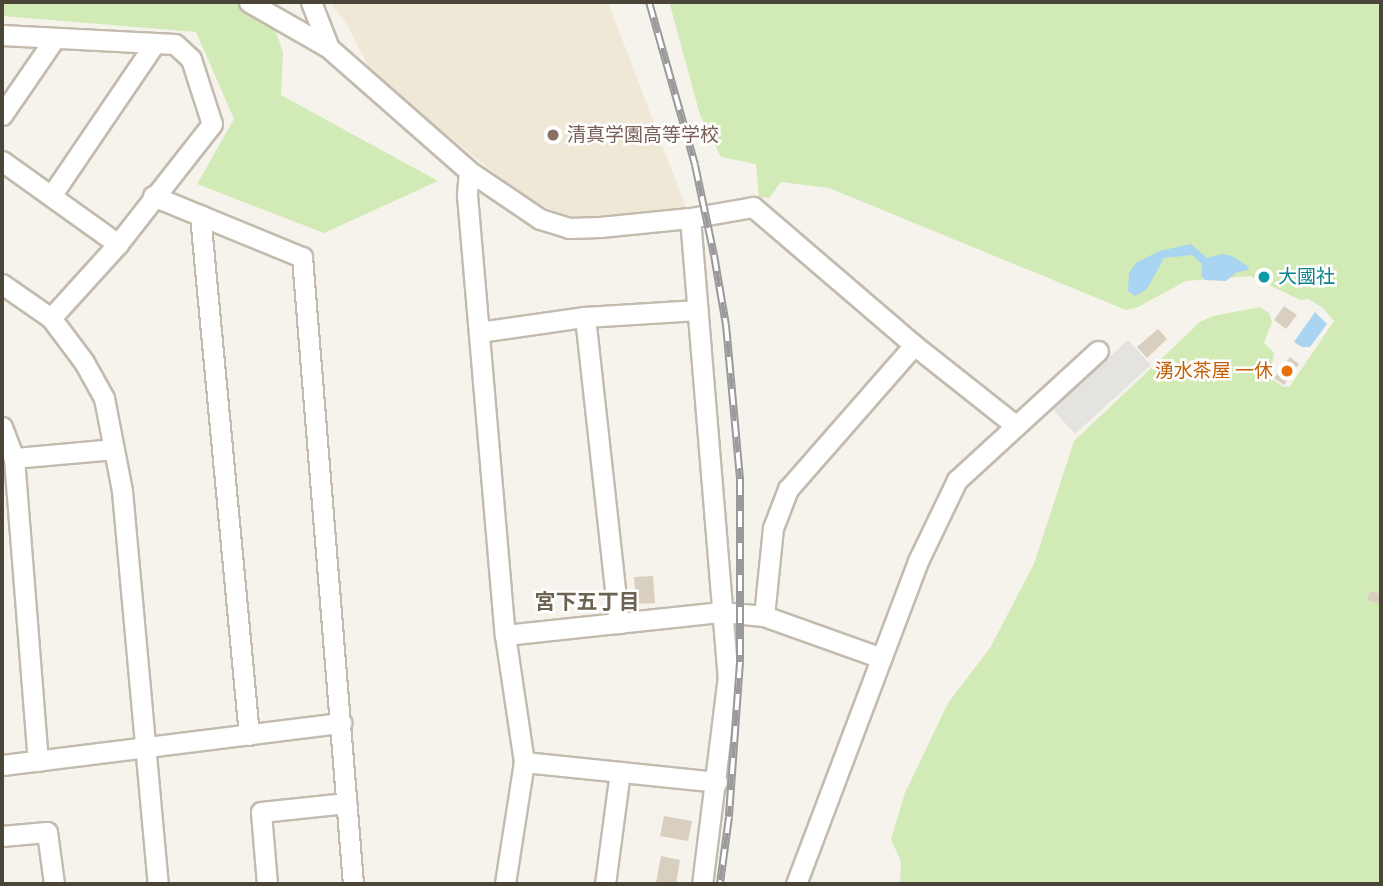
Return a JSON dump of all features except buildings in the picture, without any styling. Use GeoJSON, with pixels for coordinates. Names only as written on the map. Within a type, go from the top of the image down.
{"type":"FeatureCollection","features":[{"type":"Feature","properties":{"kind":"street"},"geometry":{"type":"LineString","coordinates":[[249,2],[330,48],[469,171],[540,219],[569,228],[690,218],[753,207],[914,345],[1015,425]]}},
{"type":"Feature","properties":{"kind":"street"},"geometry":{"type":"LineString","coordinates":[[311,2],[330,48]]}},
{"type":"Feature","properties":{"kind":"street"},"geometry":{"type":"LineString","coordinates":[[2,35],[175,44],[191,59],[212,124],[118,244],[51,318]]}},
{"type":"Feature","properties":{"kind":"street"},"geometry":{"type":"LineString","coordinates":[[2,115],[55,38]]}},
{"type":"Feature","properties":{"kind":"street"},"geometry":{"type":"LineString","coordinates":[[51,196],[155,43]]}},
{"type":"Feature","properties":{"kind":"street"},"geometry":{"type":"LineString","coordinates":[[2,161],[118,244]]}},
{"type":"Feature","properties":{"kind":"street"},"geometry":{"type":"LineString","coordinates":[[469,171],[467,195],[505,635],[524,762],[505,884]]}},
{"type":"Feature","properties":{"kind":"street"},"geometry":{"type":"LineString","coordinates":[[153,196],[302,257],[353,884]]}},
{"type":"Feature","properties":{"kind":"street"},"geometry":{"type":"LineString","coordinates":[[201,215],[249,735]]}},
{"type":"Feature","properties":{"kind":"street"},"geometry":{"type":"LineString","coordinates":[[690,218],[728,676],[717,782],[702,884]]}},
{"type":"Feature","properties":{"kind":"street"},"geometry":{"type":"LineString","coordinates":[[2,284],[51,318],[84,362],[104,398],[122,491],[158,884]]}},
{"type":"Feature","properties":{"kind":"street"},"geometry":{"type":"LineString","coordinates":[[480,332],[585,317],[698,310]]}},
{"type":"Feature","properties":{"kind":"street"},"geometry":{"type":"LineString","coordinates":[[585,317],[619,623]]}},
{"type":"Feature","properties":{"kind":"street"},"geometry":{"type":"LineString","coordinates":[[764,616],[773,528],[788,489],[914,345]]}},
{"type":"Feature","properties":{"kind":"street"},"geometry":{"type":"LineString","coordinates":[[796,884],[918,561],[957,480],[1098,351]]}},
{"type":"Feature","properties":{"kind":"street"},"geometry":{"type":"LineString","coordinates":[[2,427],[14,458],[38,761]]}},
{"type":"Feature","properties":{"kind":"street"},"geometry":{"type":"LineString","coordinates":[[14,458],[114,449]]}},
{"type":"Feature","properties":{"kind":"street"},"geometry":{"type":"LineString","coordinates":[[505,635],[722,612],[764,616],[881,658]]}},
{"type":"Feature","properties":{"kind":"street"},"geometry":{"type":"LineString","coordinates":[[2,765],[341,723]]}},
{"type":"Feature","properties":{"kind":"street"},"geometry":{"type":"LineString","coordinates":[[524,762],[717,782]]}},
{"type":"Feature","properties":{"kind":"street"},"geometry":{"type":"LineString","coordinates":[[605,884],[620,772]]}},
{"type":"Feature","properties":{"kind":"street"},"geometry":{"type":"LineString","coordinates":[[267,884],[261,812],[347,803]]}},
{"type":"Feature","properties":{"kind":"street"},"geometry":{"type":"LineString","coordinates":[[2,836],[47,832],[54,884]]}},
{"type":"Feature","properties":{"kind":"shaded area","name":"清真学園高等学校"},"geometry":{"type":"Polygon","coordinates":[[[330,2],[608,2],[690,218],[610,230],[558,214],[520,193],[374,77],[346,23],[330,2]]]}},
{"type":"Feature","properties":{"kind":"shaded area"},"geometry":{"type":"Polygon","coordinates":[[[1128,340],[1151,365],[1075,434],[1052,409],[1128,340]]]}},
{"type":"Feature","properties":{"kind":"green space"},"geometry":{"type":"Polygon","coordinates":[[[2,2],[265,2],[283,52],[281,95],[438,181],[324,233],[197,184],[234,119],[196,32],[2,16],[2,2]]]}},
{"type":"Feature","properties":{"kind":"green space"},"geometry":{"type":"Polygon","coordinates":[[[671,2],[1381,2],[1381,884],[900,884],[901,862],[891,839],[905,793],[948,703],[990,648],[1034,564],[1074,441],[1200,322],[1213,316],[1260,307],[1269,313],[1272,322],[1264,343],[1274,353],[1270,378],[1284,387],[1290,386],[1334,321],[1323,308],[1308,299],[1300,300],[1250,276],[1186,281],[1138,307],[1126,310],[829,188],[781,182],[769,198],[759,197],[756,164],[721,157],[700,115],[671,2]]]}},
{"type":"Feature","properties":{"kind":"water"},"geometry":{"type":"Polygon","coordinates":[[[1191,244],[1207,258],[1222,254],[1232,256],[1249,267],[1248,270],[1237,272],[1226,281],[1205,280],[1201,276],[1202,264],[1192,255],[1164,258],[1147,289],[1135,296],[1128,291],[1129,273],[1136,263],[1159,251],[1191,244]]]}},
{"type":"Feature","properties":{"kind":"water"},"geometry":{"type":"Polygon","coordinates":[[[1315,312],[1327,324],[1310,347],[1302,347],[1294,342],[1315,312]]]}},
{"type":"Feature","properties":{"kind":"railway"},"geometry":{"type":"LineString","coordinates":[[649,2],[695,165],[714,255],[726,325],[740,479],[740,662],[729,817],[720,884]]}},
{"type":"Feature","properties":{"kind":"place","name":"清真学園高等学校"},"geometry":{"type":"Point","coordinates":[553,135]}},
{"type":"Feature","properties":{"kind":"place","name":"大國社"},"geometry":{"type":"Point","coordinates":[1264,277]}},
{"type":"Feature","properties":{"kind":"place","name":"湧水茶屋 一休"},"geometry":{"type":"Point","coordinates":[1287,371]}},
{"type":"Feature","properties":{"kind":"district","name":"宮下五丁目"},"geometry":{"type":"Point","coordinates":[587,602]}}]}
